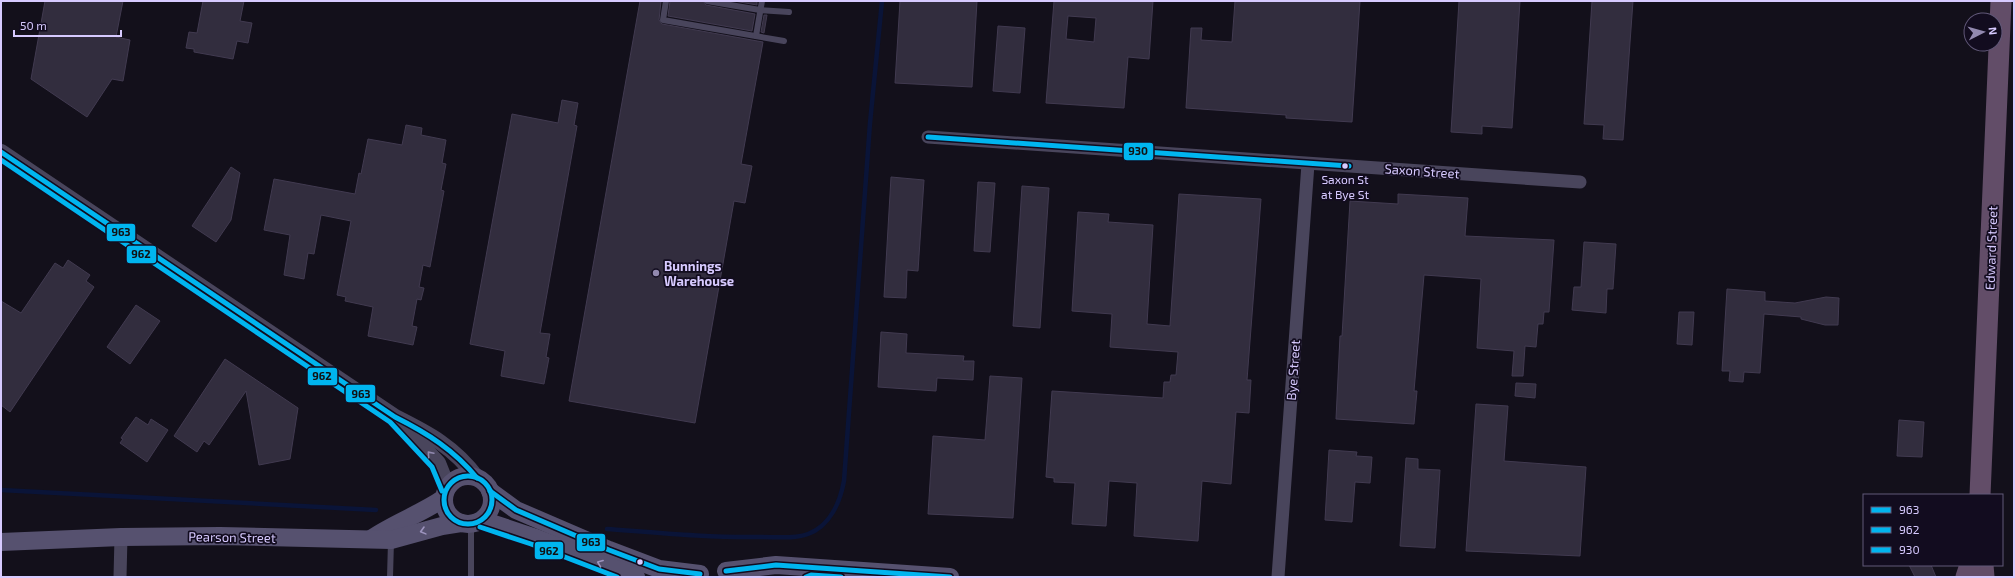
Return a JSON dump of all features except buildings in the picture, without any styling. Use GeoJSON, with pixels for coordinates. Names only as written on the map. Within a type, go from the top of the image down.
{"type":"FeatureCollection","features":[{"type":"Feature","properties":{"kind":"highway","name":"Edward Street"},"geometry":{"type":"LineString","coordinates":[[1980,494],[2001,1]]}},
{"type":"Feature","properties":{"kind":"highway"},"geometry":{"type":"LineString","coordinates":[[1966,577],[1970,566]]}},
{"type":"Feature","properties":{"kind":"highway"},"geometry":{"type":"LineString","coordinates":[[1983,566],[1984,577]]}},
{"type":"Feature","properties":{"kind":"main road"},"geometry":{"type":"LineString","coordinates":[[371,539],[390,526],[427,510],[446,493],[458,479],[471,476],[482,481],[490,491],[516,510],[609,550],[659,569],[699,575],[714,568],[729,574],[776,565],[950,577]]}},
{"type":"Feature","properties":{"kind":"main road"},"geometry":{"type":"LineString","coordinates":[[472,523],[490,510],[492,497],[490,491]]}},
{"type":"Feature","properties":{"kind":"main road"},"geometry":{"type":"LineString","coordinates":[[446,493],[445,506],[448,514],[454,520],[548,542],[636,577]]}},
{"type":"Feature","properties":{"kind":"main road","name":"Pearson Street"},"geometry":{"type":"LineString","coordinates":[[1,542],[121,537],[391,540],[442,526],[472,523]]}},
{"type":"Feature","properties":{"kind":"main road"},"geometry":{"type":"LineString","coordinates":[[785,577],[810,568]]}},
{"type":"Feature","properties":{"kind":"street","name":"Saxon Street"},"geometry":{"type":"LineString","coordinates":[[928,137],[1580,182]]}},
{"type":"Feature","properties":{"kind":"street"},"geometry":{"type":"LineString","coordinates":[[1,152],[395,417],[435,437],[453,450],[477,478]]}},
{"type":"Feature","properties":{"kind":"street","name":"Bye Street"},"geometry":{"type":"LineString","coordinates":[[1278,577],[1308,164]]}},
{"type":"Feature","properties":{"kind":"street"},"geometry":{"type":"LineString","coordinates":[[395,417],[438,463],[446,493]]}},
{"type":"Feature","properties":{"kind":"street"},"geometry":{"type":"LineString","coordinates":[[120,577],[121,537]]}},
{"type":"Feature","properties":{"kind":"lane"},"geometry":{"type":"LineString","coordinates":[[666,1],[663,20],[784,41]]}},
{"type":"Feature","properties":{"kind":"lane"},"geometry":{"type":"LineString","coordinates":[[707,1],[760,10],[788,12]]}},
{"type":"Feature","properties":{"kind":"lane"},"geometry":{"type":"LineString","coordinates":[[756,36],[762,1]]}},
{"type":"Feature","properties":{"kind":"lane"},"geometry":{"type":"LineString","coordinates":[[470,576],[472,523]]}},
{"type":"Feature","properties":{"kind":"lane"},"geometry":{"type":"LineString","coordinates":[[390,577],[391,540]]}},
{"type":"Feature","properties":{"kind":"waterway"},"geometry":{"type":"LineString","coordinates":[[607,529],[723,537],[797,537],[816,530],[828,519],[837,505],[844,481],[870,123],[882,1]]}},
{"type":"Feature","properties":{"kind":"waterway"},"geometry":{"type":"LineString","coordinates":[[1,490],[376,510]]}},
{"type":"Feature","properties":{"kind":"transit line","name":"930"},"geometry":{"type":"LineString","coordinates":[[928,137],[1349,166]]}},
{"type":"Feature","properties":{"kind":"transit line","name":"963"},"geometry":{"type":"LineString","coordinates":[[1,152],[395,417],[429,436],[459,459],[477,478]]}},
{"type":"Feature","properties":{"kind":"transit line","name":"962"},"geometry":{"type":"LineString","coordinates":[[1,160],[390,422],[432,467],[442,491]]}},
{"type":"Feature","properties":{"kind":"transit line","name":"963"},"geometry":{"type":"LineString","coordinates":[[468,476],[477,478],[485,483],[490,491],[492,500],[490,509],[485,517],[477,522],[468,524],[459,522],[451,517],[446,509],[444,500],[446,491],[451,483],[459,478],[468,476]]}},
{"type":"Feature","properties":{"kind":"transit line","name":"963"},"geometry":{"type":"LineString","coordinates":[[490,491],[516,510],[609,550],[659,569],[700,574]]}},
{"type":"Feature","properties":{"kind":"transit line","name":"962"},"geometry":{"type":"LineString","coordinates":[[480,527],[531,544],[617,577]]}},
{"type":"Feature","properties":{"kind":"transit line","name":"963"},"geometry":{"type":"LineString","coordinates":[[726,571],[776,565],[950,577]]}},
{"type":"Feature","properties":{"kind":"transit line","name":"962"},"geometry":{"type":"LineString","coordinates":[[806,577],[811,575],[841,577]]}},
{"type":"Feature","properties":{"kind":"place","name":"Saxon St at Bye St"},"geometry":{"type":"Point","coordinates":[1345,166]}},
{"type":"Feature","properties":{"kind":"place","name":"Bunnings Warehouse"},"geometry":{"type":"Point","coordinates":[656,273]}}]}
